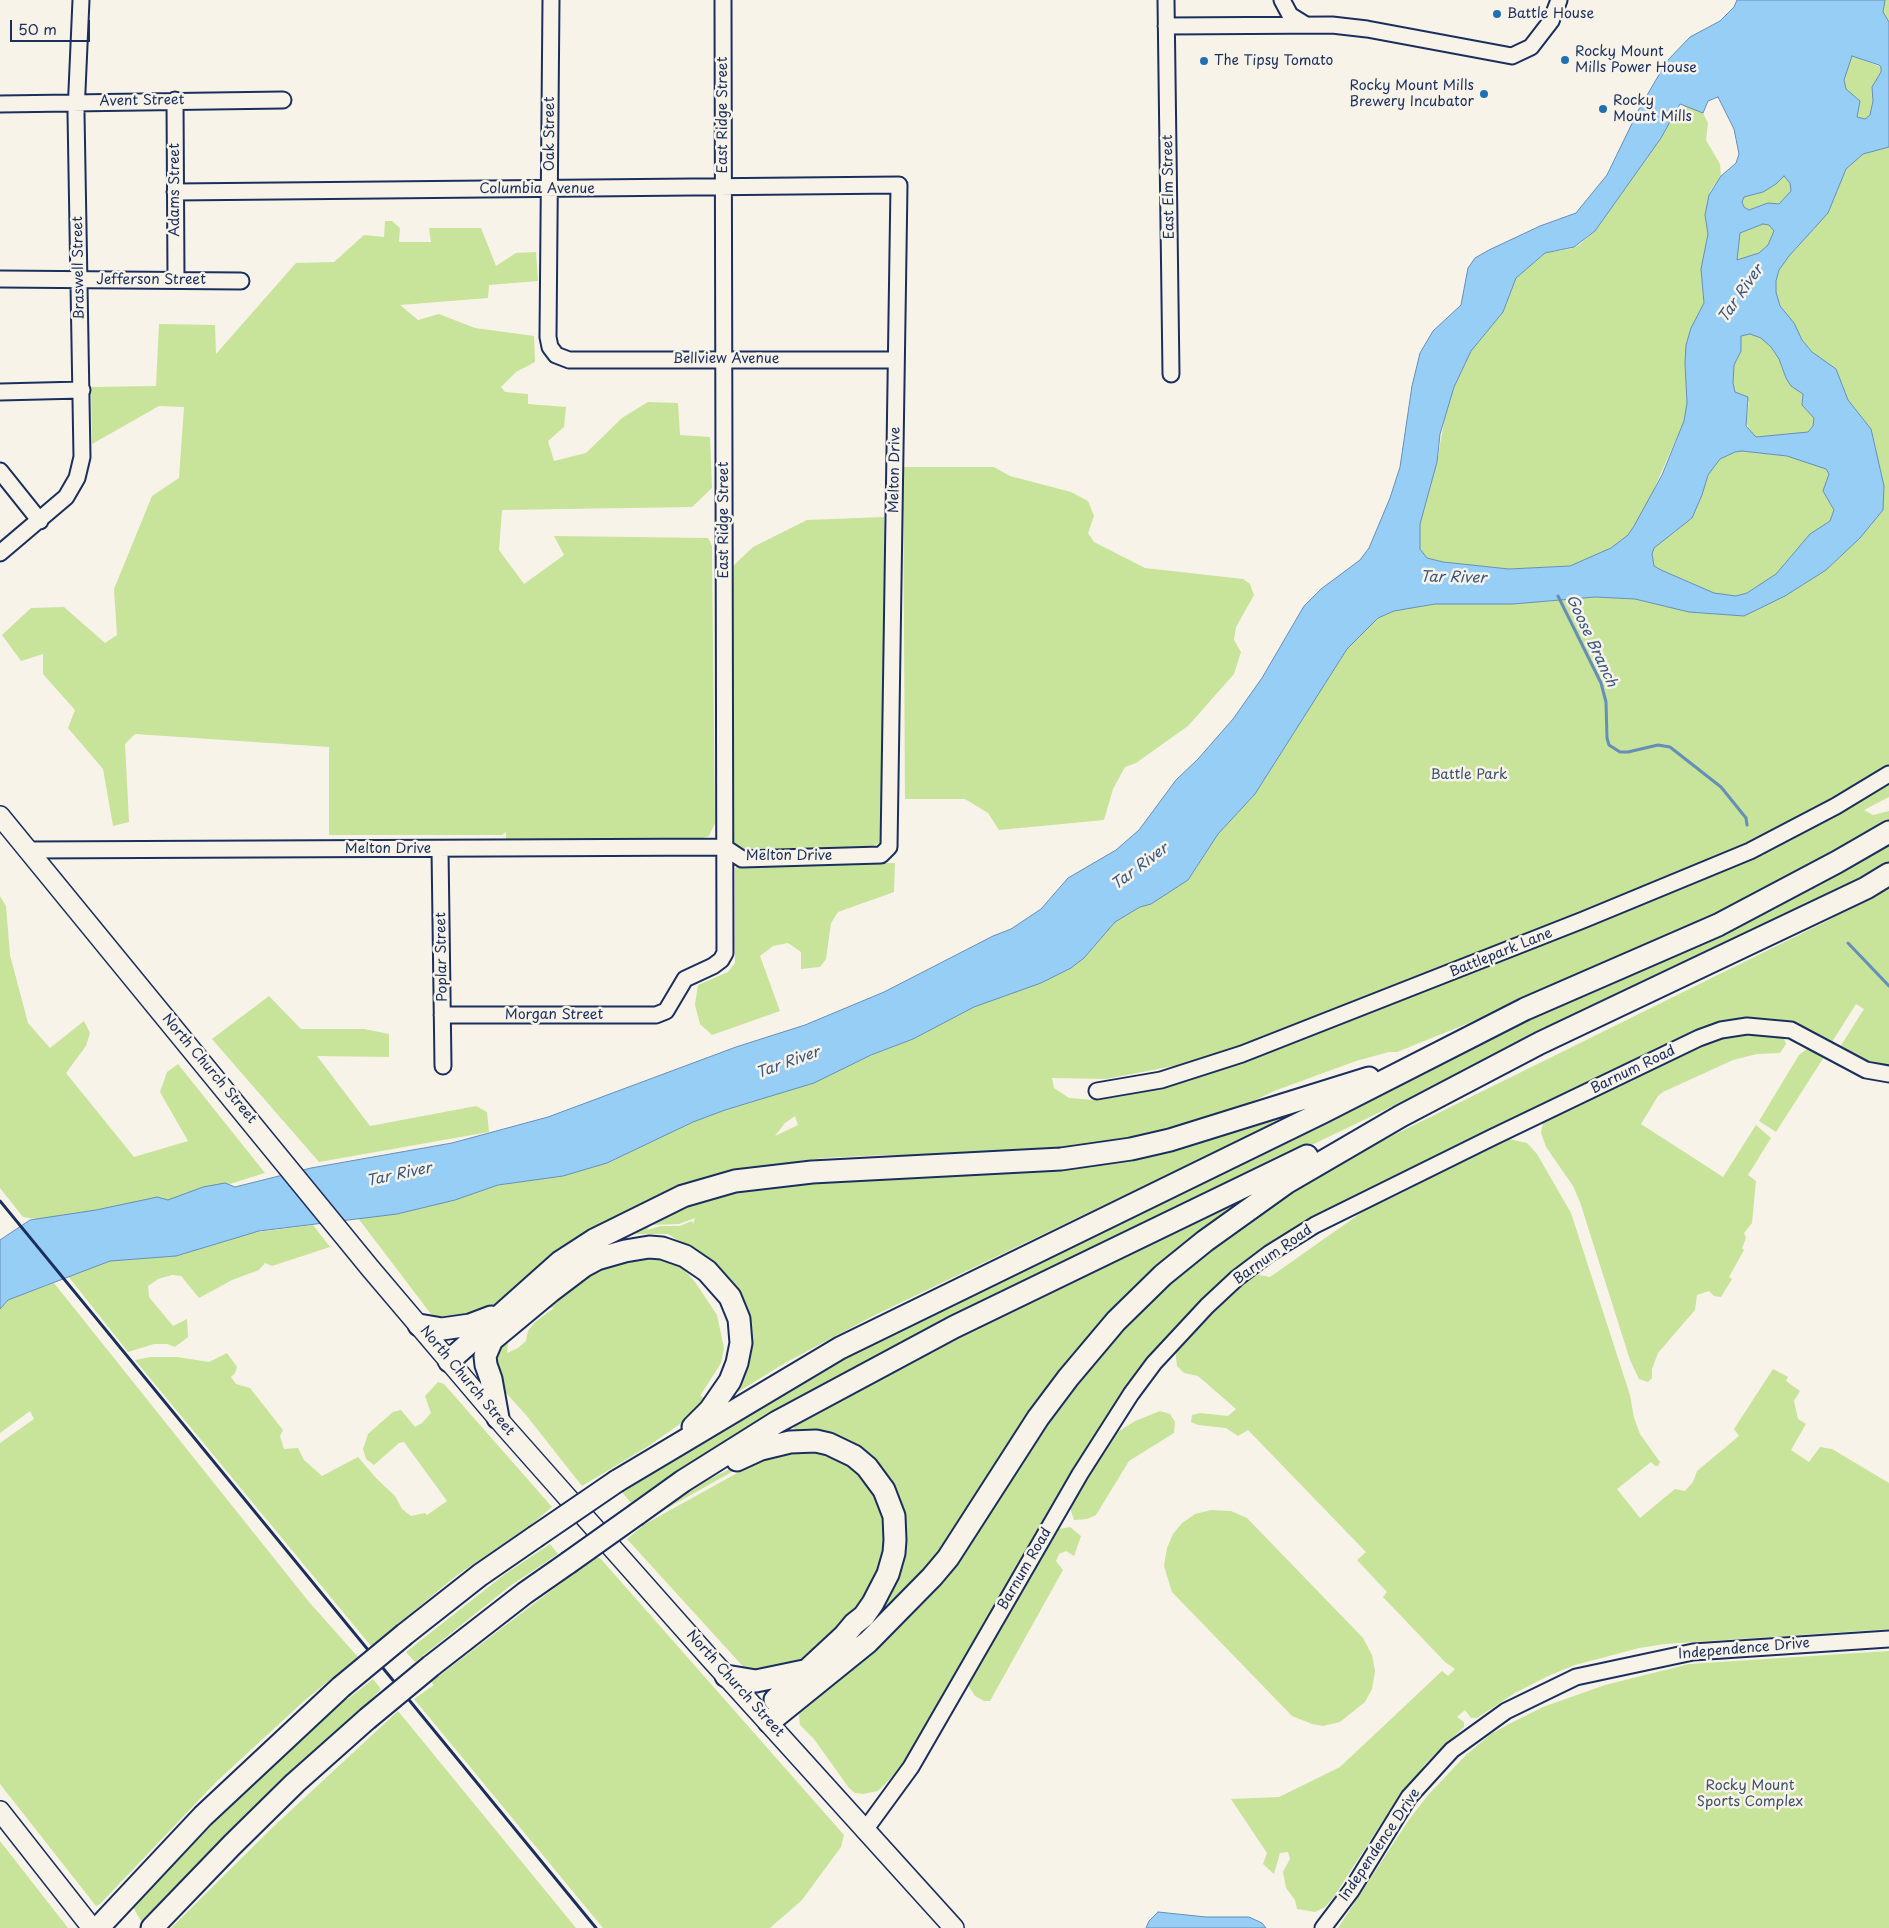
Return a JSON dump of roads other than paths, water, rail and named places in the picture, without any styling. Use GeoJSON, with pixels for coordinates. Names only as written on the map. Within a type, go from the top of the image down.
{"type":"FeatureCollection","features":[{"type":"Feature","properties":{"kind":"highway"},"geometry":{"type":"LineString","coordinates":[[623,1477],[840,1348],[1429,1059],[1525,1009],[1718,925],[1797,884],[1889,832]]}},
{"type":"Feature","properties":{"kind":"highway"},"geometry":{"type":"LineString","coordinates":[[765,1718],[868,1642],[932,1577],[962,1537],[1038,1418],[1068,1378],[1116,1321],[1163,1275],[1204,1241],[1286,1183],[1401,1116],[1540,1043],[1859,891],[1889,874]]}},
{"type":"Feature","properties":{"kind":"highway"},"geometry":{"type":"LineString","coordinates":[[453,1365],[503,1312],[560,1262],[594,1240],[683,1196],[735,1181],[812,1172],[1061,1159],[1131,1149],[1170,1140],[1429,1059]]}},
{"type":"Feature","properties":{"kind":"highway"},"geometry":{"type":"LineString","coordinates":[[153,1927],[288,1790],[367,1719],[431,1666],[525,1593],[683,1481],[777,1422],[954,1327],[1371,1125],[1401,1116]]}},
{"type":"Feature","properties":{"kind":"highway"},"geometry":{"type":"LineString","coordinates":[[98,1928],[203,1816],[341,1687],[404,1634],[480,1575],[623,1477],[702,1419],[734,1372],[741,1343],[739,1319],[730,1297],[708,1271],[685,1256],[662,1248],[638,1248],[609,1255],[584,1266],[490,1342],[453,1365]]}},
{"type":"Feature","properties":{"kind":"highway"},"geometry":{"type":"LineString","coordinates":[[419,1325],[442,1329],[456,1328],[470,1325],[503,1312]]}},
{"type":"Feature","properties":{"kind":"highway"},"geometry":{"type":"LineString","coordinates":[[490,1342],[485,1356],[498,1418]]}},
{"type":"Feature","properties":{"kind":"highway"},"geometry":{"type":"LineString","coordinates":[[683,1481],[760,1449],[803,1440],[829,1444],[854,1456],[867,1466],[877,1479],[890,1503],[895,1528],[894,1553],[888,1574],[864,1616],[807,1671],[765,1718]]}},
{"type":"Feature","properties":{"kind":"highway"},"geometry":{"type":"LineString","coordinates":[[726,1676],[756,1681],[769,1680],[807,1671]]}},
{"type":"Feature","properties":{"kind":"main road","name":"North Church Street"},"geometry":{"type":"LineString","coordinates":[[0,816],[266,1137],[370,1268],[498,1418],[726,1676],[954,1928]]}},
{"type":"Feature","properties":{"kind":"main road"},"geometry":{"type":"LineString","coordinates":[[0,1811],[92,1928]]}},
{"type":"Feature","properties":{"kind":"main road"},"geometry":{"type":"LineString","coordinates":[[0,1829],[76,1928]]}},
{"type":"Feature","properties":{"kind":"street","name":"Braswell Street"},"geometry":{"type":"LineString","coordinates":[[0,554],[66,497],[77,478],[82,457],[76,102],[81,0]]}},
{"type":"Feature","properties":{"kind":"street","name":"Oak Street"},"geometry":{"type":"LineString","coordinates":[[551,0],[548,337],[550,347],[556,355]]}},
{"type":"Feature","properties":{"kind":"street","name":"East Ridge Street"},"geometry":{"type":"LineString","coordinates":[[666,1011],[685,979],[713,966],[721,960],[724,953],[723,0]]}},
{"type":"Feature","properties":{"kind":"street","name":"East Elm Street"},"geometry":{"type":"LineString","coordinates":[[1166,0],[1171,374]]}},
{"type":"Feature","properties":{"kind":"street"},"geometry":{"type":"LineString","coordinates":[[1282,0],[1290,15],[1307,25]]}},
{"type":"Feature","properties":{"kind":"street"},"geometry":{"type":"LineString","coordinates":[[1166,26],[1307,25],[1367,29],[1512,56],[1531,47],[1551,21],[1559,0]]}},
{"type":"Feature","properties":{"kind":"street","name":"Avent Street"},"geometry":{"type":"LineString","coordinates":[[0,104],[175,100],[284,100]]}},
{"type":"Feature","properties":{"kind":"street","name":"Adams Street"},"geometry":{"type":"LineString","coordinates":[[175,100],[176,280]]}},
{"type":"Feature","properties":{"kind":"street","name":"Columbia Avenue"},"geometry":{"type":"LineString","coordinates":[[175,192],[899,185]]}},
{"type":"Feature","properties":{"kind":"street","name":"Melton Drive"},"geometry":{"type":"LineString","coordinates":[[28,850],[724,847],[742,859],[881,855],[889,848],[899,185]]}},
{"type":"Feature","properties":{"kind":"street","name":"Jefferson Street"},"geometry":{"type":"LineString","coordinates":[[0,279],[241,281]]}},
{"type":"Feature","properties":{"kind":"street","name":"Bellview Avenue"},"geometry":{"type":"LineString","coordinates":[[556,355],[569,360],[896,360]]}},
{"type":"Feature","properties":{"kind":"street"},"geometry":{"type":"LineString","coordinates":[[0,392],[82,390]]}},
{"type":"Feature","properties":{"kind":"street"},"geometry":{"type":"LineString","coordinates":[[0,471],[40,521]]}},
{"type":"Feature","properties":{"kind":"street","name":"Battlepark Lane"},"geometry":{"type":"LineString","coordinates":[[1097,1091],[1161,1080],[1242,1054],[1583,920],[1750,851],[1829,810],[1889,774]]}},
{"type":"Feature","properties":{"kind":"street","name":"Poplar Street"},"geometry":{"type":"LineString","coordinates":[[440,849],[443,1066]]}},
{"type":"Feature","properties":{"kind":"street","name":"Morgan Street"},"geometry":{"type":"LineString","coordinates":[[442,1015],[656,1015],[666,1011]]}},
{"type":"Feature","properties":{"kind":"street","name":"Barnum Road"},"geometry":{"type":"LineString","coordinates":[[864,1830],[911,1768],[1080,1474],[1131,1394],[1154,1363],[1207,1306],[1237,1278],[1270,1253],[1315,1226],[1466,1150],[1690,1042],[1721,1030],[1747,1026],[1791,1030],[1866,1070],[1889,1074]]}},
{"type":"Feature","properties":{"kind":"street","name":"Independence Drive"},"geometry":{"type":"LineString","coordinates":[[1322,1928],[1350,1891],[1410,1797],[1452,1750],[1506,1711],[1576,1677],[1693,1652],[1889,1639]]}},
{"type":"Feature","properties":{"kind":"water","name":"Tar River"},"geometry":{"type":"Polygon","coordinates":[[[1737,0],[1885,0],[1883,12],[1889,22],[1889,147],[1863,154],[1846,169],[1828,213],[1789,256],[1779,270],[1776,281],[1776,292],[1780,306],[1794,323],[1802,340],[1812,352],[1836,369],[1848,400],[1871,429],[1884,486],[1883,510],[1860,538],[1826,570],[1785,596],[1744,616],[1689,612],[1635,599],[1595,597],[1513,604],[1435,604],[1394,611],[1378,618],[1347,649],[1255,794],[1218,834],[1188,880],[1151,904],[1140,907],[1115,922],[1084,958],[1071,968],[1041,983],[974,1007],[913,1039],[871,1055],[814,1083],[725,1110],[693,1122],[607,1163],[563,1176],[498,1185],[455,1200],[397,1214],[259,1231],[176,1256],[110,1261],[8,1300],[0,1309],[0,1240],[30,1220],[96,1210],[157,1197],[168,1200],[203,1187],[225,1183],[235,1187],[311,1168],[452,1143],[548,1117],[736,1047],[805,1025],[884,992],[993,936],[1011,929],[1041,909],[1068,878],[1116,850],[1139,830],[1176,780],[1198,759],[1233,719],[1262,678],[1304,606],[1321,589],[1360,560],[1369,548],[1390,498],[1400,467],[1412,386],[1420,353],[1433,331],[1461,305],[1468,268],[1475,258],[1540,226],[1576,213],[1607,175],[1639,109],[1667,61],[1690,37],[1720,21],[1734,7],[1737,0]],[[1852,56],[1844,80],[1846,89],[1860,101],[1857,117],[1865,119],[1870,115],[1873,101],[1872,87],[1881,72],[1881,67],[1852,56]],[[1718,97],[1708,101],[1703,113],[1680,104],[1661,138],[1595,231],[1574,247],[1545,253],[1516,278],[1503,312],[1471,351],[1454,387],[1440,434],[1437,462],[1420,524],[1420,549],[1427,558],[1443,562],[1509,569],[1570,566],[1611,548],[1628,535],[1634,526],[1662,475],[1684,421],[1687,403],[1686,345],[1691,328],[1704,303],[1701,269],[1708,234],[1705,215],[1709,195],[1721,176],[1736,163],[1739,154],[1734,129],[1718,97]],[[1784,176],[1776,184],[1763,192],[1744,197],[1742,202],[1744,207],[1749,210],[1768,203],[1779,204],[1791,191],[1790,183],[1784,176]],[[1763,224],[1740,233],[1737,260],[1759,253],[1768,245],[1774,231],[1769,225],[1763,224]],[[1750,334],[1741,336],[1741,351],[1734,365],[1733,383],[1735,392],[1748,397],[1746,426],[1756,437],[1808,432],[1813,426],[1814,418],[1802,405],[1803,394],[1791,386],[1779,359],[1771,347],[1761,338],[1750,334]],[[1742,451],[1720,459],[1708,475],[1692,518],[1654,548],[1652,554],[1654,566],[1661,570],[1714,593],[1736,596],[1747,593],[1776,574],[1810,534],[1830,521],[1834,510],[1823,491],[1829,474],[1826,469],[1787,456],[1742,451]]]}},
{"type":"Feature","properties":{"kind":"water"},"geometry":{"type":"Polygon","coordinates":[[[1158,1912],[1206,1917],[1249,1917],[1262,1923],[1266,1928],[1146,1928],[1149,1921],[1158,1912]]]}},
{"type":"Feature","properties":{"kind":"waterway","name":"Goose Branch"},"geometry":{"type":"LineString","coordinates":[[1558,596],[1601,683],[1606,702],[1607,738],[1609,745],[1620,752],[1658,745],[1670,747],[1721,787],[1746,818],[1747,825]]}},
{"type":"Feature","properties":{"kind":"waterway","name":"Goose Branch"},"geometry":{"type":"LineString","coordinates":[[1848,943],[1889,986]]}},
{"type":"Feature","properties":{"kind":"railway"},"geometry":{"type":"LineString","coordinates":[[0,1201],[596,1928]]}},
{"type":"Feature","properties":{"kind":"place","name":"Battle House"},"geometry":{"type":"Point","coordinates":[1497,14]}},
{"type":"Feature","properties":{"kind":"place","name":"Rocky Mount Mills Power House"},"geometry":{"type":"Point","coordinates":[1565,60]}},
{"type":"Feature","properties":{"kind":"place","name":"The Tipsy Tomato"},"geometry":{"type":"Point","coordinates":[1204,61]}},
{"type":"Feature","properties":{"kind":"place","name":"Rocky Mount Mills Brewery Incubator"},"geometry":{"type":"Point","coordinates":[1484,94]}},
{"type":"Feature","properties":{"kind":"place","name":"Rocky Mount Mills"},"geometry":{"type":"Point","coordinates":[1603,109]}},
{"type":"Feature","properties":{"kind":"park label","name":"Battle Park"},"geometry":{"type":"Point","coordinates":[1469,775]}},
{"type":"Feature","properties":{"kind":"park label","name":"Rocky Mount Sports Complex"},"geometry":{"type":"Point","coordinates":[1750,1794]}}]}
